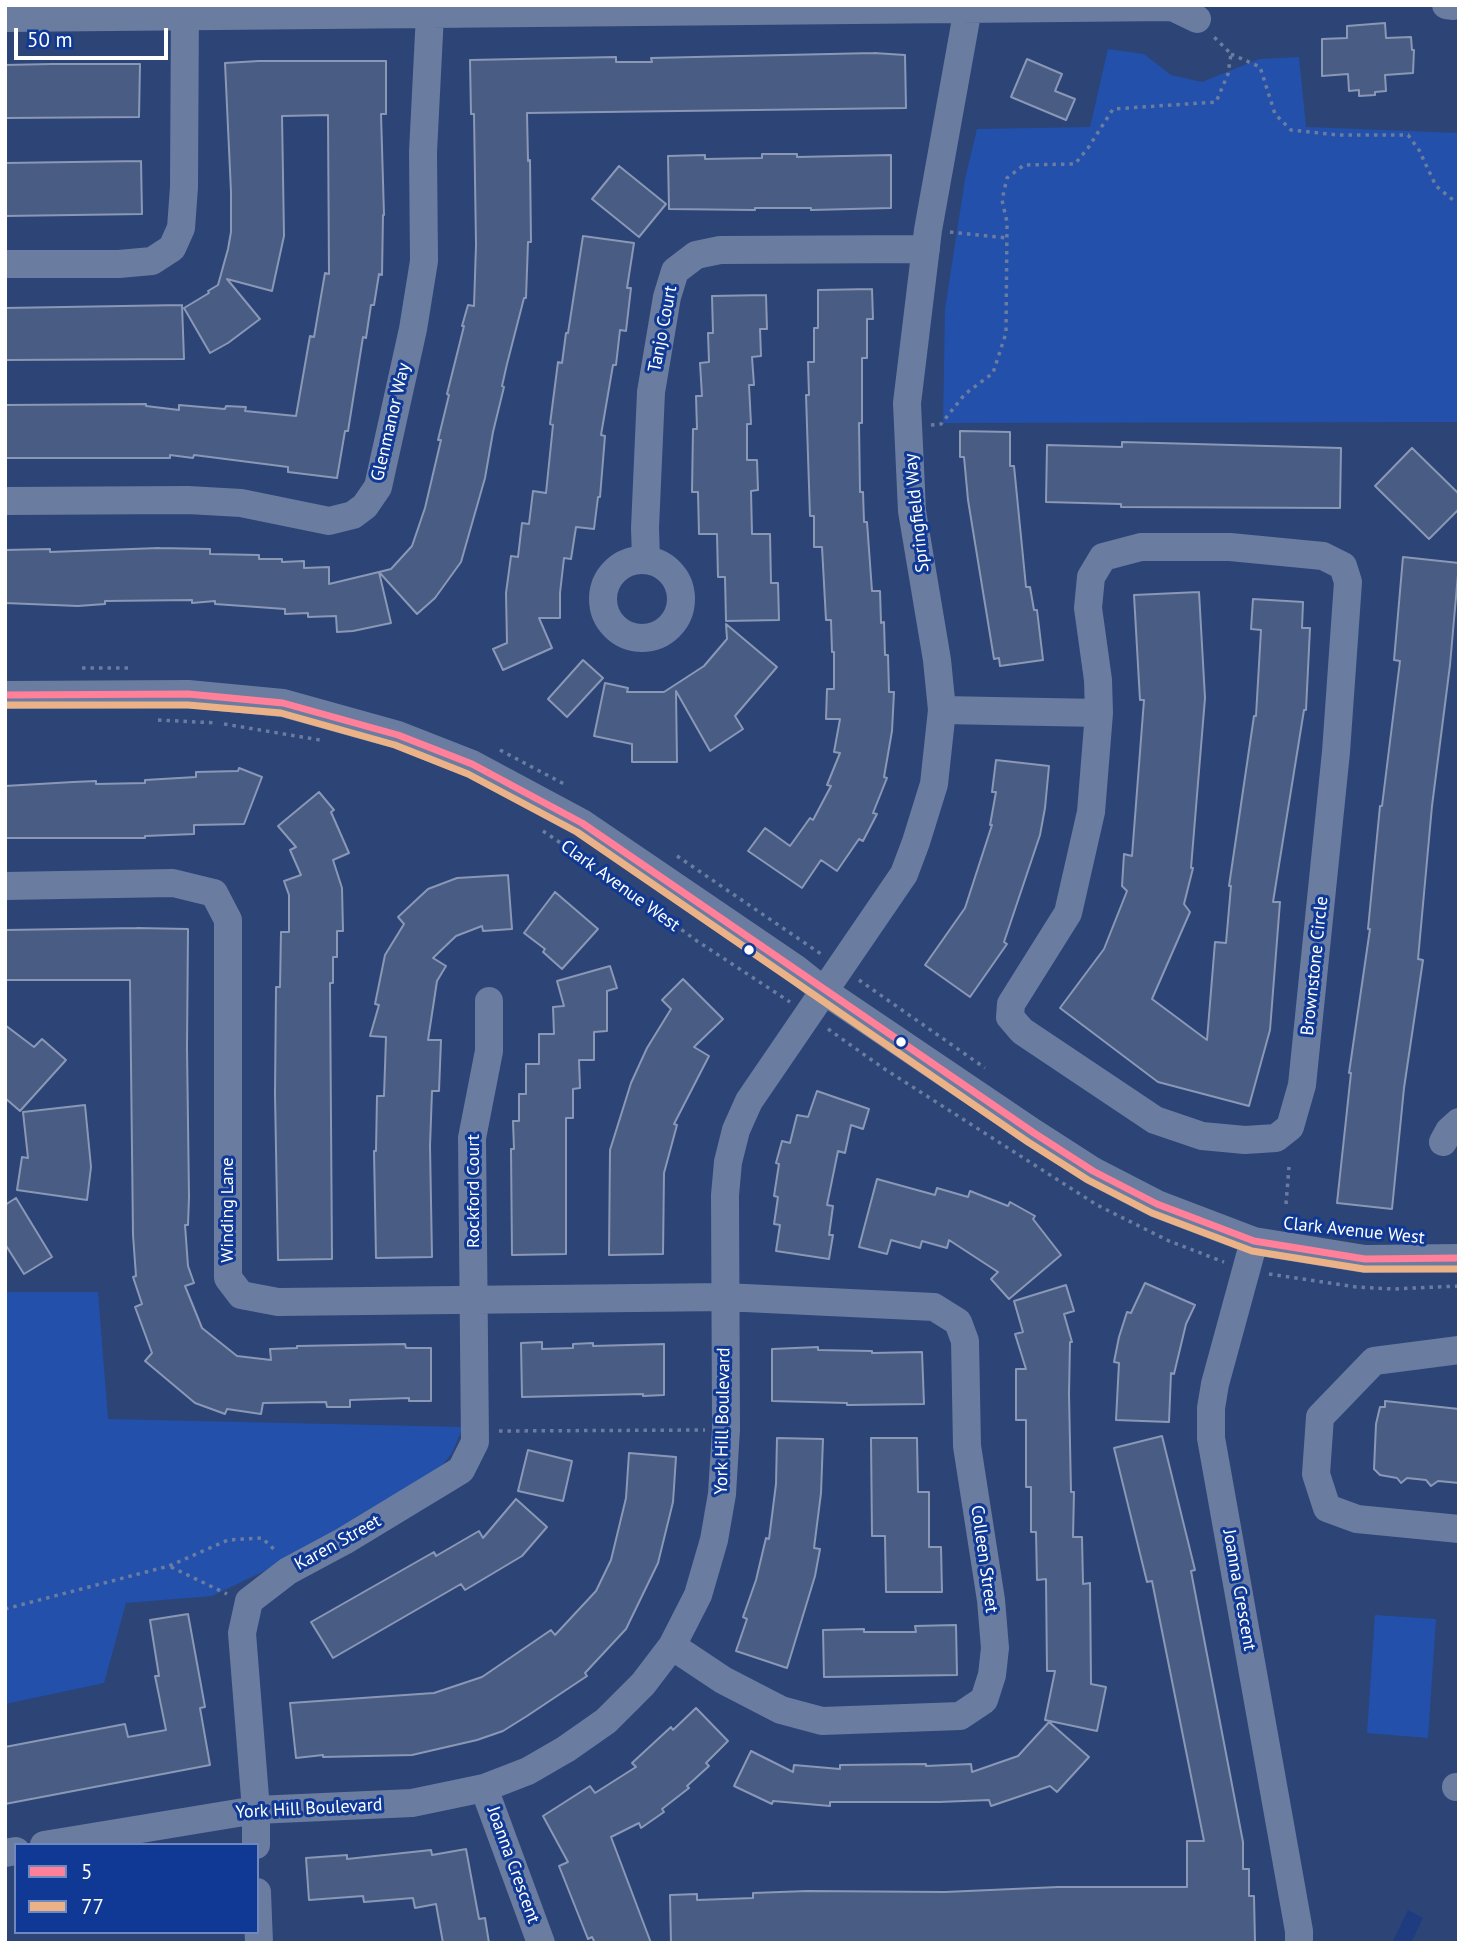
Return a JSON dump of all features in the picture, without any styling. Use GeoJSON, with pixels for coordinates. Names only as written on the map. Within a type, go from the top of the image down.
{"type":"FeatureCollection","features":[{"type":"Feature","properties":{"kind":"street"},"geometry":{"type":"LineString","coordinates":[[1446,5],[1454,6]]}},
{"type":"Feature","properties":{"kind":"street"},"geometry":{"type":"LineString","coordinates":[[5,18],[185,10],[429,13],[1172,7],[1196,19]]}},
{"type":"Feature","properties":{"kind":"street","name":"Springfield Way"},"geometry":{"type":"LineString","coordinates":[[824,991],[904,874],[934,784],[942,710],[937,660],[912,511],[907,403],[927,239],[968,8]]}},
{"type":"Feature","properties":{"kind":"street"},"geometry":{"type":"LineString","coordinates":[[5,264],[119,264],[152,261],[172,248],[181,228],[184,187],[185,10]]}},
{"type":"Feature","properties":{"kind":"street","name":"Glenmanor Way"},"geometry":{"type":"LineString","coordinates":[[5,501],[188,500],[241,503],[329,520],[353,515],[365,506],[378,487],[413,328],[424,261],[423,152],[429,13]]}},
{"type":"Feature","properties":{"kind":"street","name":"Tanjo Court"},"geometry":{"type":"LineString","coordinates":[[646,560],[651,392],[667,298],[675,271],[696,255],[720,250],[927,239]]}},
{"type":"Feature","properties":{"kind":"street","name":"Brownstone Circle"},"geometry":{"type":"LineString","coordinates":[[1141,547],[1230,547],[1323,556],[1343,566],[1348,582],[1347,621],[1321,912],[1302,1085],[1290,1127],[1276,1138],[1245,1140],[1202,1136],[1155,1119],[1022,1031],[1010,1017],[1010,1004],[1068,913],[1091,812],[1099,713],[1098,680],[1088,608],[1091,577],[1103,557],[1141,547]]}},
{"type":"Feature","properties":{"kind":"street","name":"Clark Avenue West"},"geometry":{"type":"LineString","coordinates":[[5,695],[188,694],[283,704],[398,736],[472,764],[582,823],[795,968],[824,991],[1093,1171],[1157,1204],[1254,1241],[1366,1259],[1459,1258]]}},
{"type":"Feature","properties":{"kind":"street"},"geometry":{"type":"LineString","coordinates":[[942,710],[1099,713]]}},
{"type":"Feature","properties":{"kind":"street","name":"Winding Lane"},"geometry":{"type":"LineString","coordinates":[[5,886],[173,883],[214,893],[228,920],[228,1278],[241,1295],[278,1302],[724,1297]]}},
{"type":"Feature","properties":{"kind":"street","name":"York Hill Boulevard"},"geometry":{"type":"LineString","coordinates":[[56,1843],[256,1810],[412,1803],[484,1787],[528,1770],[566,1749],[606,1721],[643,1684],[672,1646],[698,1595],[715,1541],[722,1494],[726,1429],[725,1195],[728,1162],[736,1130],[749,1101],[824,991]]}},
{"type":"Feature","properties":{"kind":"street","name":"Rockford Court"},"geometry":{"type":"LineString","coordinates":[[475,1299],[471,1138],[489,1051],[489,1000]]}},
{"type":"Feature","properties":{"kind":"street","name":"Joanna Crescent"},"geometry":{"type":"LineString","coordinates":[[1254,1241],[1215,1384],[1211,1408],[1211,1438],[1295,1905],[1299,1943]]}},
{"type":"Feature","properties":{"kind":"street","name":"Colleen Street"},"geometry":{"type":"LineString","coordinates":[[672,1646],[723,1680],[781,1710],[821,1721],[960,1716],[984,1700],[992,1675],[995,1648],[967,1446],[965,1341],[958,1322],[934,1307],[724,1297]]}},
{"type":"Feature","properties":{"kind":"street","name":"Karen Street"},"geometry":{"type":"LineString","coordinates":[[249,1601],[288,1570],[344,1541],[461,1470],[475,1442],[476,1432],[475,1299]]}},
{"type":"Feature","properties":{"kind":"street"},"geometry":{"type":"LineString","coordinates":[[1459,1350],[1374,1361],[1320,1417],[1316,1474],[1327,1508],[1357,1520],[1459,1529]]}},
{"type":"Feature","properties":{"kind":"street"},"geometry":{"type":"LineString","coordinates":[[249,1601],[242,1633],[256,1810],[256,1843]]}},
{"type":"Feature","properties":{"kind":"street","name":"Joanna Crescent"},"geometry":{"type":"LineString","coordinates":[[484,1787],[541,1943]]}},
{"type":"Feature","properties":{"kind":"path"},"geometry":{"type":"LineString","coordinates":[[1196,19],[1231,54],[1260,67],[1275,114],[1291,130],[1338,135],[1408,135],[1419,150],[1436,186],[1453,200],[1459,200]]}},
{"type":"Feature","properties":{"kind":"path"},"geometry":{"type":"LineString","coordinates":[[908,425],[941,424],[965,394],[993,373],[1006,333],[1007,222],[1002,201],[1007,178],[1024,165],[1075,164],[1113,109],[1216,102],[1228,74],[1231,54]]}},
{"type":"Feature","properties":{"kind":"path"},"geometry":{"type":"LineString","coordinates":[[927,239],[1007,238]]}},
{"type":"Feature","properties":{"kind":"path"},"geometry":{"type":"LineString","coordinates":[[148,720],[221,723],[332,743]]}},
{"type":"Feature","properties":{"kind":"path","name":"Clark Avenue West"},"geometry":{"type":"LineString","coordinates":[[534,825],[697,941],[777,993]]}},
{"type":"Feature","properties":{"kind":"path"},"geometry":{"type":"LineString","coordinates":[[869,987],[993,1074]]}},
{"type":"Feature","properties":{"kind":"path"},"geometry":{"type":"LineString","coordinates":[[1286,1204],[1289,1167]]}},
{"type":"Feature","properties":{"kind":"path"},"geometry":{"type":"LineString","coordinates":[[476,1432],[726,1429]]}},
{"type":"Feature","properties":{"kind":"path"},"geometry":{"type":"LineString","coordinates":[[5,1609],[169,1566],[228,1540],[262,1538],[279,1554],[288,1570]]}},
{"type":"Feature","properties":{"kind":"path"},"geometry":{"type":"LineString","coordinates":[[169,1566],[249,1601]]}},
{"type":"Feature","properties":{"kind":"shaded area"},"geometry":{"type":"Polygon","coordinates":[[[1108,49],[1144,54],[1171,75],[1202,82],[1259,59],[1299,57],[1306,127],[1459,133],[1459,422],[943,423],[945,309],[965,179],[977,129],[1090,127],[1108,49]]]}},
{"type":"Feature","properties":{"kind":"shaded area"},"geometry":{"type":"Polygon","coordinates":[[[5,1292],[98,1292],[108,1419],[463,1427],[452,1453],[436,1473],[298,1555],[212,1596],[126,1603],[104,1683],[5,1704],[5,1292]]]}},
{"type":"Feature","properties":{"kind":"shaded area"},"geometry":{"type":"Polygon","coordinates":[[[1375,1615],[1436,1619],[1428,1738],[1367,1733],[1375,1615]]]}},
{"type":"Feature","properties":{"kind":"shaded area"},"geometry":{"type":"Polygon","coordinates":[[[1408,1910],[1423,1918],[1411,1943],[1392,1943],[1408,1910]]]}},
{"type":"Feature","properties":{"kind":"building"},"geometry":{"type":"Polygon","coordinates":[[[1385,23],[1386,38],[1411,37],[1414,50],[1413,73],[1385,75],[1386,91],[1359,96],[1359,90],[1349,91],[1348,74],[1322,76],[1322,39],[1347,38],[1347,26],[1385,23]]]}},
{"type":"Feature","properties":{"kind":"building"},"geometry":{"type":"Polygon","coordinates":[[[874,53],[905,55],[906,108],[527,113],[531,242],[528,242],[526,298],[507,364],[485,478],[461,562],[435,598],[417,614],[379,572],[391,569],[412,546],[425,508],[441,440],[438,440],[462,326],[468,305],[474,306],[474,114],[471,114],[470,60],[616,57],[616,62],[652,62],[651,58],[874,53]]]}},
{"type":"Feature","properties":{"kind":"building"},"geometry":{"type":"Polygon","coordinates":[[[1027,59],[1062,74],[1055,91],[1075,99],[1066,120],[1011,97],[1027,59]]]}},
{"type":"Feature","properties":{"kind":"building"},"geometry":{"type":"Polygon","coordinates":[[[386,61],[386,114],[381,114],[384,215],[382,275],[379,274],[374,305],[371,305],[366,338],[363,337],[348,431],[345,431],[337,478],[288,472],[288,467],[194,455],[193,458],[170,455],[170,458],[5,458],[5,405],[146,404],[179,410],[179,405],[225,409],[226,406],[246,407],[245,411],[296,416],[310,336],[314,337],[325,273],[329,274],[328,115],[282,116],[284,236],[272,291],[227,279],[260,319],[210,353],[184,308],[218,285],[231,232],[225,63],[386,61]]]}},
{"type":"Feature","properties":{"kind":"building"},"geometry":{"type":"Polygon","coordinates":[[[140,64],[139,117],[5,118],[5,65],[140,64]]]}},
{"type":"Feature","properties":{"kind":"building"},"geometry":{"type":"Polygon","coordinates":[[[762,154],[797,154],[797,157],[891,155],[891,208],[669,209],[668,156],[705,155],[705,159],[762,158],[762,154]]]}},
{"type":"Feature","properties":{"kind":"building"},"geometry":{"type":"Polygon","coordinates":[[[141,161],[142,214],[5,216],[5,163],[141,161]]]}},
{"type":"Feature","properties":{"kind":"building"},"geometry":{"type":"Polygon","coordinates":[[[619,166],[666,204],[639,237],[592,199],[619,166]]]}},
{"type":"Feature","properties":{"kind":"building"},"geometry":{"type":"Polygon","coordinates":[[[583,236],[634,243],[627,288],[631,288],[626,331],[620,330],[616,365],[613,365],[601,435],[605,436],[600,497],[594,529],[576,527],[571,559],[564,558],[560,618],[539,618],[552,648],[503,670],[493,649],[507,643],[506,593],[511,556],[518,557],[522,523],[529,524],[533,491],[546,493],[553,425],[550,424],[558,362],[562,363],[568,333],[583,236]]]}},
{"type":"Feature","properties":{"kind":"building"},"geometry":{"type":"Polygon","coordinates":[[[872,289],[873,319],[867,319],[867,358],[862,358],[860,492],[863,492],[864,522],[867,522],[872,591],[880,591],[885,655],[888,655],[889,692],[894,692],[892,731],[884,777],[887,778],[873,813],[877,814],[863,841],[859,839],[837,871],[821,860],[802,888],[748,851],[765,828],[790,846],[810,818],[813,820],[831,786],[827,785],[840,753],[834,752],[840,719],[826,719],[827,689],[834,689],[834,652],[831,620],[826,620],[822,547],[814,547],[814,516],[810,516],[806,395],[809,395],[808,362],[814,362],[814,328],[818,328],[818,290],[872,289]]]}},
{"type":"Feature","properties":{"kind":"building"},"geometry":{"type":"Polygon","coordinates":[[[766,295],[767,329],[760,329],[761,356],[752,357],[754,385],[749,385],[751,424],[747,424],[747,460],[757,460],[758,490],[751,491],[752,534],[770,534],[771,583],[778,583],[779,620],[726,621],[725,577],[718,577],[717,534],[699,534],[698,492],[692,492],[693,429],[697,429],[696,396],[702,396],[700,363],[709,362],[708,333],[713,333],[712,296],[766,295]]]}},
{"type":"Feature","properties":{"kind":"building"},"geometry":{"type":"Polygon","coordinates":[[[182,305],[184,359],[5,360],[5,308],[182,305]]]}},
{"type":"Feature","properties":{"kind":"building"},"geometry":{"type":"Polygon","coordinates":[[[960,431],[1010,432],[1010,466],[1014,466],[1026,587],[1030,587],[1034,610],[1037,610],[1043,660],[1000,666],[999,658],[994,659],[968,500],[964,457],[960,457],[960,431]]]}},
{"type":"Feature","properties":{"kind":"building"},"geometry":{"type":"Polygon","coordinates":[[[1122,442],[1341,448],[1340,508],[1121,507],[1121,504],[1046,502],[1047,445],[1122,447],[1122,442]]]}},
{"type":"Feature","properties":{"kind":"building"},"geometry":{"type":"Polygon","coordinates":[[[1412,448],[1459,494],[1459,509],[1429,539],[1375,486],[1412,448]]]}},
{"type":"Feature","properties":{"kind":"building"},"geometry":{"type":"Polygon","coordinates":[[[50,549],[50,552],[210,549],[210,554],[259,555],[259,559],[304,561],[304,568],[329,567],[329,584],[379,572],[391,623],[337,632],[336,616],[308,617],[308,613],[285,614],[285,609],[215,604],[215,601],[105,601],[105,604],[78,606],[5,603],[5,550],[50,549]]]}},
{"type":"Feature","properties":{"kind":"building"},"geometry":{"type":"Polygon","coordinates":[[[1403,557],[1459,563],[1418,959],[1423,960],[1404,1088],[1392,1209],[1337,1203],[1349,1073],[1370,929],[1380,806],[1400,661],[1394,660],[1403,557]]]}},
{"type":"Feature","properties":{"kind":"building"},"geometry":{"type":"Polygon","coordinates":[[[1199,592],[1205,698],[1193,868],[1184,904],[1190,912],[1152,999],[1207,1040],[1215,942],[1226,943],[1229,886],[1256,716],[1261,630],[1251,629],[1253,599],[1303,602],[1302,628],[1310,628],[1306,710],[1273,902],[1280,902],[1270,1030],[1249,1106],[1158,1082],[1060,1008],[1104,949],[1127,891],[1122,886],[1124,854],[1132,856],[1144,700],[1140,700],[1134,595],[1199,592]]]}},
{"type":"Feature","properties":{"kind":"building"},"geometry":{"type":"Polygon","coordinates":[[[726,624],[777,667],[735,716],[743,729],[710,751],[676,691],[677,762],[632,762],[632,744],[594,736],[605,683],[628,688],[627,692],[664,692],[704,666],[727,639],[726,624]]]}},
{"type":"Feature","properties":{"kind":"building"},"geometry":{"type":"Polygon","coordinates":[[[583,660],[603,678],[567,717],[548,699],[583,660]]]}},
{"type":"Feature","properties":{"kind":"building"},"geometry":{"type":"Polygon","coordinates":[[[996,760],[1049,766],[1045,808],[1040,835],[1004,942],[1007,944],[970,997],[925,965],[965,908],[992,825],[996,760]]]}},
{"type":"Feature","properties":{"kind":"building"},"geometry":{"type":"Polygon","coordinates":[[[239,768],[262,777],[244,824],[194,825],[194,834],[145,838],[5,838],[5,786],[96,781],[96,784],[145,783],[145,780],[196,777],[196,772],[238,771],[239,768]]]}},
{"type":"Feature","properties":{"kind":"building"},"geometry":{"type":"Polygon","coordinates":[[[319,792],[334,810],[331,812],[349,853],[333,860],[342,888],[343,931],[337,931],[337,957],[333,957],[333,983],[330,983],[332,1259],[278,1260],[276,987],[280,987],[281,932],[289,932],[289,895],[284,881],[301,875],[290,850],[296,847],[278,826],[319,792]]]}},
{"type":"Feature","properties":{"kind":"building"},"geometry":{"type":"Polygon","coordinates":[[[508,875],[512,929],[483,931],[482,926],[456,936],[433,958],[446,966],[437,981],[428,1040],[441,1040],[439,1091],[432,1091],[432,1257],[376,1258],[374,1151],[377,1096],[384,1096],[386,1037],[370,1036],[379,1005],[375,1004],[385,955],[404,924],[398,917],[428,889],[457,878],[508,875]]]}},
{"type":"Feature","properties":{"kind":"building"},"geometry":{"type":"Polygon","coordinates":[[[555,892],[598,929],[562,969],[543,952],[545,949],[524,933],[555,892]]]}},
{"type":"Feature","properties":{"kind":"building"},"geometry":{"type":"Polygon","coordinates":[[[188,929],[189,1197],[188,1225],[185,1225],[188,1266],[194,1283],[185,1286],[202,1328],[237,1356],[271,1360],[270,1349],[297,1346],[405,1344],[406,1348],[431,1348],[431,1401],[409,1401],[409,1398],[350,1400],[350,1407],[327,1407],[326,1402],[263,1403],[261,1414],[227,1409],[225,1414],[195,1403],[145,1361],[152,1353],[135,1307],[142,1304],[133,1277],[136,1276],[133,1235],[130,980],[5,980],[5,930],[188,929]]]}},
{"type":"Feature","properties":{"kind":"building"},"geometry":{"type":"Polygon","coordinates":[[[610,966],[617,988],[607,991],[607,1031],[594,1032],[594,1060],[579,1060],[580,1088],[573,1089],[573,1118],[566,1118],[566,1254],[512,1255],[513,1121],[519,1121],[519,1094],[526,1094],[526,1064],[539,1064],[539,1034],[554,1034],[553,1007],[564,1006],[557,981],[610,966]]]}},
{"type":"Feature","properties":{"kind":"building"},"geometry":{"type":"Polygon","coordinates":[[[683,979],[723,1019],[694,1047],[709,1056],[674,1124],[677,1125],[664,1173],[663,1254],[609,1255],[610,1150],[631,1083],[647,1048],[671,1009],[662,1000],[683,979]]]}},
{"type":"Feature","properties":{"kind":"building"},"geometry":{"type":"Polygon","coordinates":[[[5,1025],[34,1047],[42,1039],[66,1060],[20,1111],[5,1098],[5,1025]]]}},
{"type":"Feature","properties":{"kind":"building"},"geometry":{"type":"Polygon","coordinates":[[[817,1091],[869,1109],[863,1129],[851,1125],[845,1153],[838,1151],[827,1205],[833,1206],[829,1235],[833,1235],[829,1259],[776,1251],[780,1225],[774,1224],[778,1197],[774,1196],[779,1164],[776,1163],[782,1141],[790,1143],[797,1115],[808,1117],[817,1091]]]}},
{"type":"Feature","properties":{"kind":"building"},"geometry":{"type":"Polygon","coordinates":[[[85,1105],[91,1167],[87,1200],[17,1190],[22,1157],[28,1158],[23,1112],[85,1105]]]}},
{"type":"Feature","properties":{"kind":"building"},"geometry":{"type":"Polygon","coordinates":[[[877,1179],[935,1195],[937,1188],[968,1197],[970,1191],[1008,1206],[1010,1202],[1035,1216],[1033,1219],[1061,1255],[1009,1299],[991,1279],[998,1272],[949,1240],[947,1248],[922,1241],[920,1248],[891,1240],[887,1254],[859,1247],[877,1179]]]}},
{"type":"Feature","properties":{"kind":"building"},"geometry":{"type":"Polygon","coordinates":[[[16,1198],[52,1257],[24,1274],[5,1244],[5,1205],[16,1198]]]}},
{"type":"Feature","properties":{"kind":"building"},"geometry":{"type":"Polygon","coordinates":[[[1145,1283],[1195,1305],[1186,1324],[1174,1374],[1171,1373],[1169,1422],[1116,1420],[1119,1363],[1114,1362],[1119,1337],[1127,1312],[1131,1313],[1145,1283]]]}},
{"type":"Feature","properties":{"kind":"building"},"geometry":{"type":"Polygon","coordinates":[[[1066,1285],[1074,1311],[1064,1314],[1072,1342],[1069,1394],[1071,1492],[1074,1492],[1073,1537],[1082,1537],[1083,1584],[1090,1583],[1091,1684],[1106,1687],[1097,1731],[1045,1720],[1055,1671],[1047,1671],[1046,1579],[1037,1580],[1036,1532],[1031,1532],[1031,1487],[1026,1487],[1026,1420],[1016,1420],[1016,1369],[1026,1369],[1015,1334],[1023,1332],[1014,1301],[1066,1285]]]}},
{"type":"Feature","properties":{"kind":"building"},"geometry":{"type":"Polygon","coordinates":[[[542,1342],[542,1349],[573,1348],[573,1344],[593,1343],[593,1346],[664,1344],[664,1395],[522,1397],[521,1343],[542,1342]]]}},
{"type":"Feature","properties":{"kind":"building"},"geometry":{"type":"Polygon","coordinates":[[[818,1347],[818,1350],[872,1353],[922,1352],[924,1404],[847,1405],[772,1401],[772,1349],[818,1347]]]}},
{"type":"Feature","properties":{"kind":"building"},"geometry":{"type":"Polygon","coordinates":[[[1385,1401],[1459,1409],[1459,1483],[1438,1481],[1431,1486],[1426,1480],[1407,1478],[1401,1483],[1397,1478],[1380,1475],[1374,1469],[1376,1424],[1380,1407],[1385,1407],[1385,1401]]]}},
{"type":"Feature","properties":{"kind":"building"},"geometry":{"type":"Polygon","coordinates":[[[1162,1436],[1195,1570],[1191,1571],[1243,1842],[1243,1869],[1249,1869],[1249,1896],[1254,1896],[1255,1943],[671,1943],[670,1895],[697,1894],[697,1900],[753,1898],[753,1893],[807,1891],[945,1892],[1058,1887],[1187,1887],[1187,1841],[1204,1841],[1152,1581],[1147,1582],[1114,1448],[1162,1436]]]}},
{"type":"Feature","properties":{"kind":"building"},"geometry":{"type":"Polygon","coordinates":[[[777,1438],[823,1439],[821,1493],[814,1548],[820,1549],[815,1576],[787,1668],[736,1651],[747,1619],[743,1617],[756,1580],[766,1538],[769,1539],[776,1484],[777,1438]]]}},
{"type":"Feature","properties":{"kind":"building"},"geometry":{"type":"Polygon","coordinates":[[[871,1438],[917,1438],[918,1492],[929,1492],[929,1547],[941,1547],[942,1592],[886,1592],[885,1536],[872,1536],[871,1438]]]}},
{"type":"Feature","properties":{"kind":"building"},"geometry":{"type":"Polygon","coordinates":[[[528,1450],[572,1461],[563,1501],[518,1491],[528,1450]]]}},
{"type":"Feature","properties":{"kind":"building"},"geometry":{"type":"Polygon","coordinates":[[[629,1453],[676,1457],[673,1502],[658,1563],[626,1629],[585,1673],[587,1676],[503,1731],[477,1740],[412,1755],[323,1755],[296,1758],[290,1703],[434,1693],[482,1677],[551,1630],[555,1635],[596,1591],[611,1560],[626,1498],[629,1453]]]}},
{"type":"Feature","properties":{"kind":"building"},"geometry":{"type":"Polygon","coordinates":[[[516,1499],[547,1527],[522,1556],[465,1590],[461,1584],[333,1658],[311,1622],[434,1552],[436,1556],[479,1531],[483,1538],[516,1499]]]}},
{"type":"Feature","properties":{"kind":"building"},"geometry":{"type":"Polygon","coordinates":[[[188,1614],[205,1707],[200,1708],[210,1765],[5,1804],[5,1747],[125,1724],[128,1737],[166,1730],[155,1676],[159,1676],[150,1620],[188,1614]]]}},
{"type":"Feature","properties":{"kind":"building"},"geometry":{"type":"Polygon","coordinates":[[[956,1625],[957,1675],[824,1677],[823,1630],[916,1632],[915,1626],[956,1625]]]}},
{"type":"Feature","properties":{"kind":"building"},"geometry":{"type":"Polygon","coordinates":[[[696,1708],[728,1741],[706,1763],[709,1766],[687,1786],[689,1788],[662,1809],[664,1812],[641,1828],[639,1823],[611,1837],[651,1943],[595,1943],[592,1937],[588,1939],[559,1866],[568,1862],[543,1816],[590,1786],[595,1793],[636,1767],[632,1763],[696,1708]]]}},
{"type":"Feature","properties":{"kind":"building"},"geometry":{"type":"Polygon","coordinates":[[[1049,1722],[1089,1757],[1057,1792],[1050,1786],[991,1806],[989,1800],[830,1802],[830,1806],[773,1801],[772,1804],[734,1786],[751,1751],[793,1772],[794,1765],[840,1769],[840,1765],[971,1764],[972,1772],[1018,1756],[1049,1722]]]}},
{"type":"Feature","properties":{"kind":"building"},"geometry":{"type":"Polygon","coordinates":[[[466,1849],[479,1919],[485,1918],[489,1943],[443,1943],[436,1904],[415,1908],[413,1898],[364,1902],[363,1896],[309,1900],[306,1858],[347,1855],[347,1859],[431,1850],[432,1855],[466,1849]]]}},
{"type":"Feature","properties":{"kind":"transit line","name":"5"},"geometry":{"type":"LineString","coordinates":[[5,695],[188,694],[283,703],[398,735],[472,764],[582,823],[1034,1133],[1093,1171],[1157,1204],[1254,1241],[1365,1259],[1459,1258]]}},
{"type":"Feature","properties":{"kind":"transit line","name":"77"},"geometry":{"type":"LineString","coordinates":[[5,705],[188,705],[281,713],[395,745],[468,774],[577,832],[1028,1142],[1088,1180],[1152,1213],[1252,1251],[1364,1269],[1459,1269]]}}]}
